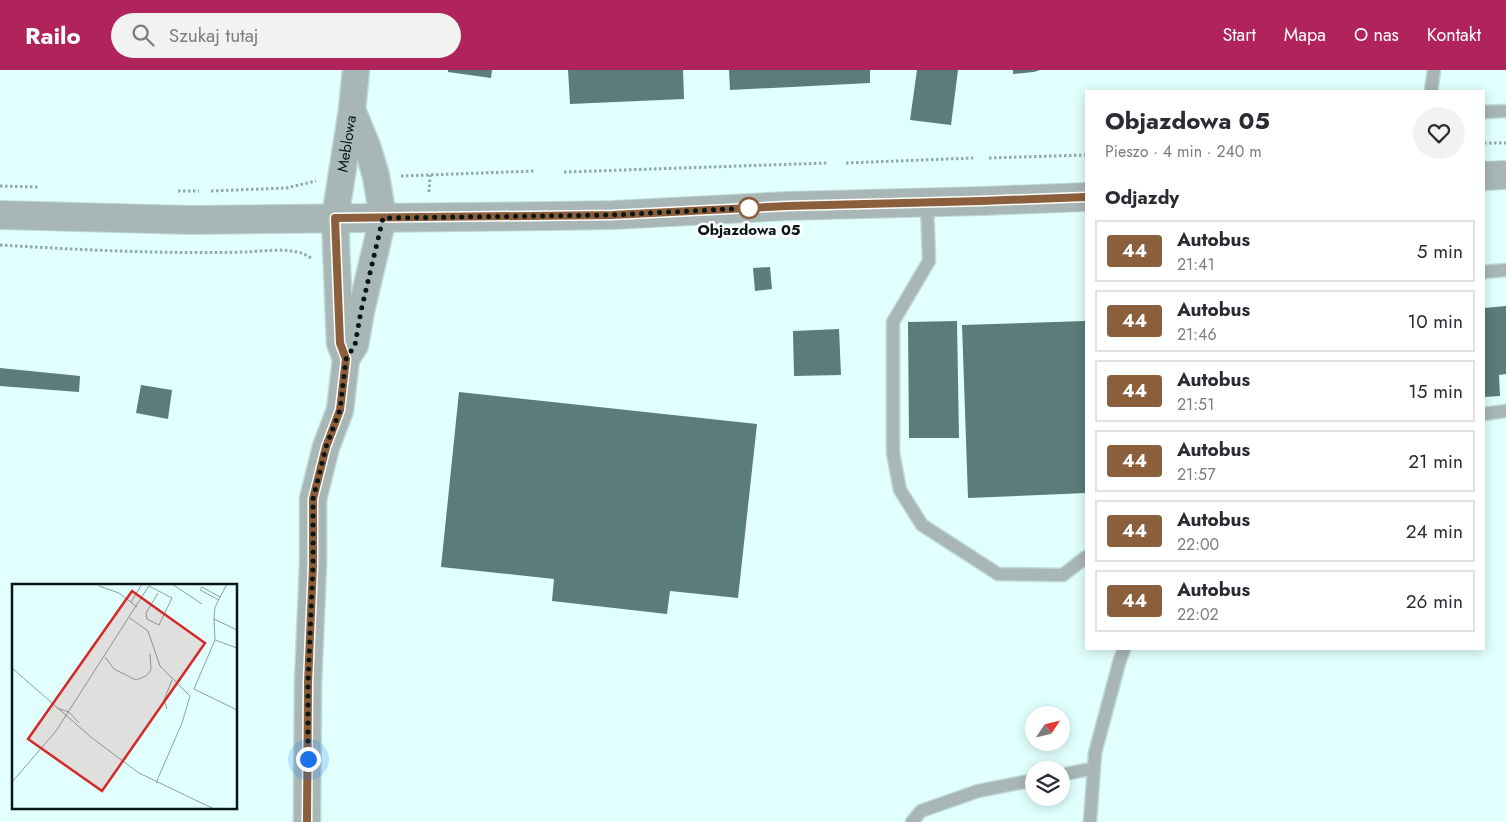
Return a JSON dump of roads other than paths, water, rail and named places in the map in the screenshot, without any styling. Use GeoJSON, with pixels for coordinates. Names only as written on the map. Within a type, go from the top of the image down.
{"type":"FeatureCollection","features":[{"type":"Feature","properties":{"kind":"street","name":"Meblowa"},"geometry":{"type":"LineString","coordinates":[[346,359],[340,343],[335,218],[352,110],[356,70]]}},
{"type":"Feature","properties":{"kind":"street"},"geometry":{"type":"LineString","coordinates":[[307,822],[308,683],[313,565],[313,499],[326,447],[340,410],[346,359],[355,345],[383,218],[376,176],[367,146],[352,110]]}},
{"type":"Feature","properties":{"kind":"street"},"geometry":{"type":"LineString","coordinates":[[1485,176],[1506,175]]}},
{"type":"Feature","properties":{"kind":"street"},"geometry":{"type":"LineString","coordinates":[[0,215],[191,220],[604,215],[787,206],[1085,197]]}},
{"type":"Feature","properties":{"kind":"lane"},"geometry":{"type":"LineString","coordinates":[[1432,90],[1434,70]]}},
{"type":"Feature","properties":{"kind":"lane"},"geometry":{"type":"LineString","coordinates":[[1485,112],[1506,111]]}},
{"type":"Feature","properties":{"kind":"lane"},"geometry":{"type":"LineString","coordinates":[[927,203],[929,261],[893,322],[893,453],[900,490],[922,525],[998,574],[1063,575],[1085,557]]}},
{"type":"Feature","properties":{"kind":"lane"},"geometry":{"type":"LineString","coordinates":[[1485,272],[1506,270]]}},
{"type":"Feature","properties":{"kind":"lane"},"geometry":{"type":"LineString","coordinates":[[1485,414],[1506,411]]}},
{"type":"Feature","properties":{"kind":"lane"},"geometry":{"type":"LineString","coordinates":[[1090,822],[1094,753],[1124,650]]}},
{"type":"Feature","properties":{"kind":"lane"},"geometry":{"type":"LineString","coordinates":[[1070,773],[1094,768]]}},
{"type":"Feature","properties":{"kind":"lane"},"geometry":{"type":"LineString","coordinates":[[912,822],[921,811],[978,791],[1025,782]]}},
{"type":"Feature","properties":{"kind":"place","name":"Objazdowa 05"},"geometry":{"type":"Point","coordinates":[749,208]}}]}
